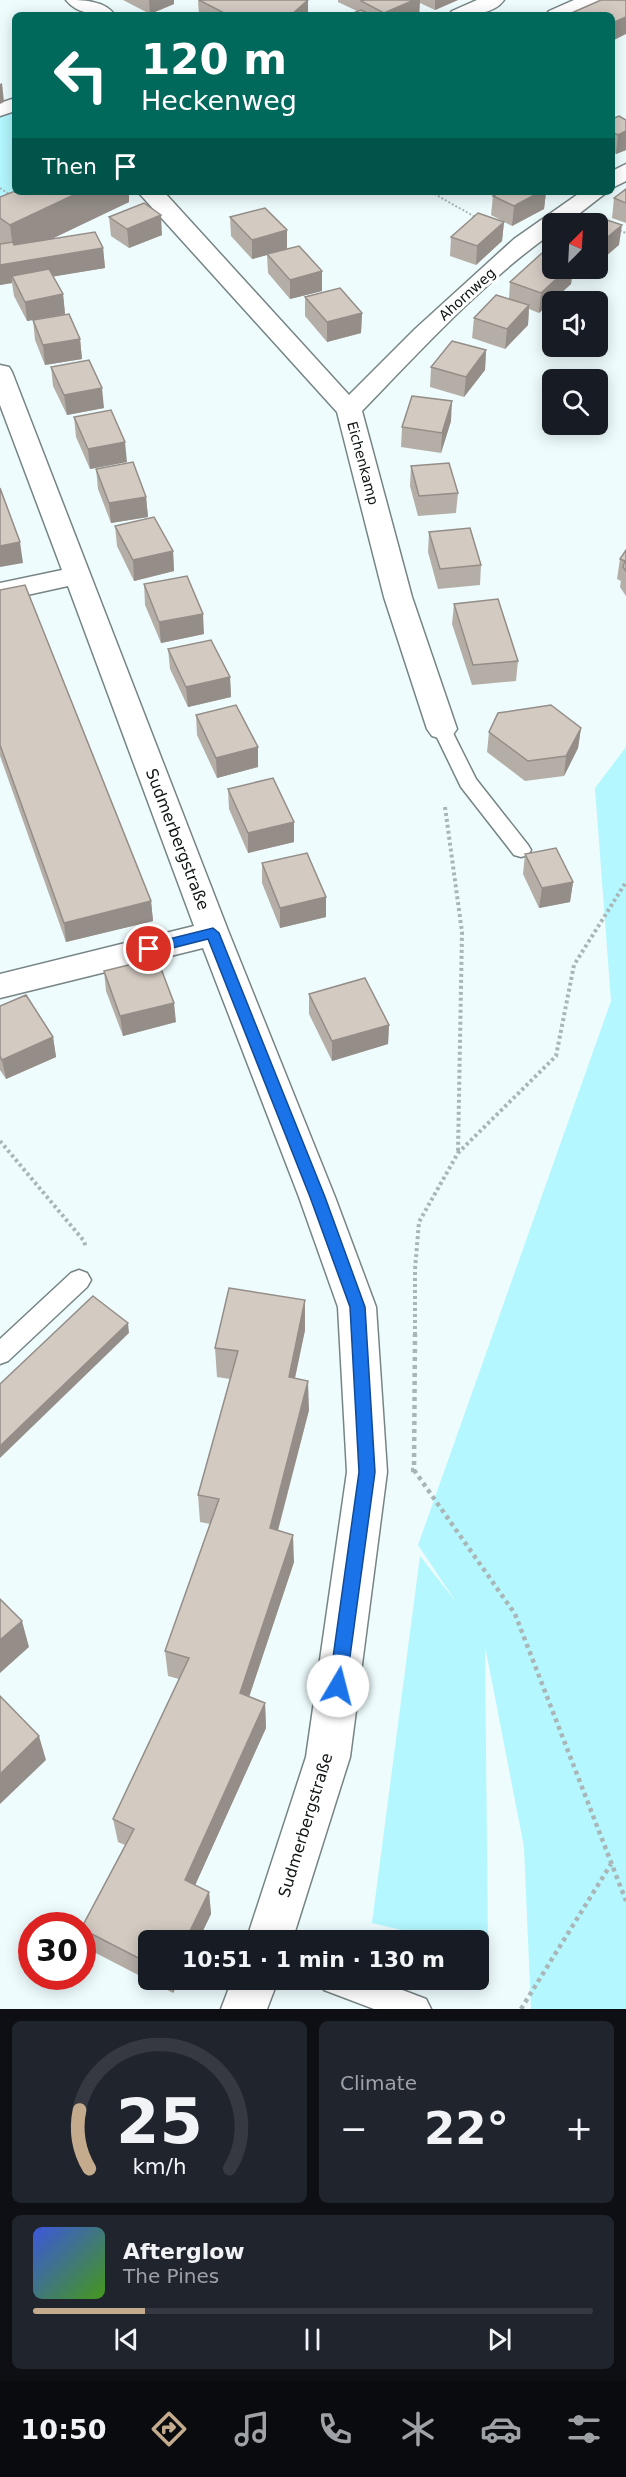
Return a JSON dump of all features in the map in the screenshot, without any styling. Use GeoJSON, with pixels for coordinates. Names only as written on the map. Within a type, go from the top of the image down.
{"type":"FeatureCollection","features":[{"type":"Feature","properties":{"kind":"street"},"geometry":{"type":"LineString","coordinates":[[76,0],[99,12]]}},
{"type":"Feature","properties":{"kind":"street"},"geometry":{"type":"LineString","coordinates":[[466,12],[494,0]]}},
{"type":"Feature","properties":{"kind":"street"},"geometry":{"type":"LineString","coordinates":[[563,12],[591,0]]}},
{"type":"Feature","properties":{"kind":"street","name":"Eichenkamp"},"geometry":{"type":"LineString","coordinates":[[154,195],[349,410],[398,597],[442,729]]}},
{"type":"Feature","properties":{"kind":"street","name":"Ahornweg"},"geometry":{"type":"LineString","coordinates":[[349,410],[423,334],[522,244],[592,195]]}},
{"type":"Feature","properties":{"kind":"street","name":"Sudmerbergstraße"},"geometry":{"type":"LineString","coordinates":[[0,372],[213,933],[317,1197],[357,1307],[367,1472],[328,1757],[273,1930]]}},
{"type":"Feature","properties":{"kind":"street"},"geometry":{"type":"LineString","coordinates":[[0,592],[79,575]]}},
{"type":"Feature","properties":{"kind":"street"},"geometry":{"type":"LineString","coordinates":[[0,986],[213,933]]}},
{"type":"Feature","properties":{"kind":"street"},"geometry":{"type":"LineString","coordinates":[[244,2009],[251,1990]]}},
{"type":"Feature","properties":{"kind":"lane"},"geometry":{"type":"LineString","coordinates":[[442,729],[468,782],[521,850]]}},
{"type":"Feature","properties":{"kind":"lane"},"geometry":{"type":"LineString","coordinates":[[0,1354],[79,1280]]}},
{"type":"Feature","properties":{"kind":"lane"},"geometry":{"type":"LineString","coordinates":[[362,1990],[416,2009]]}},
{"type":"Feature","properties":{"kind":"path"},"geometry":{"type":"LineString","coordinates":[[0,188],[14,197]]}},
{"type":"Feature","properties":{"kind":"path"},"geometry":{"type":"LineString","coordinates":[[436,195],[522,244]]}},
{"type":"Feature","properties":{"kind":"path"},"geometry":{"type":"LineString","coordinates":[[444,802],[462,932],[458,1153]]}},
{"type":"Feature","properties":{"kind":"path"},"geometry":{"type":"LineString","coordinates":[[626,882],[574,965],[556,1056],[458,1153],[419,1222],[415,1269],[414,1470],[515,1614],[626,1901]]}},
{"type":"Feature","properties":{"kind":"path"},"geometry":{"type":"LineString","coordinates":[[0,1141],[84,1241],[90,1262],[79,1280]]}},
{"type":"Feature","properties":{"kind":"path"},"geometry":{"type":"LineString","coordinates":[[367,1472],[414,1470]]}},
{"type":"Feature","properties":{"kind":"path"},"geometry":{"type":"LineString","coordinates":[[521,2009],[611,1864]]}},
{"type":"Feature","properties":{"kind":"shaded area"},"geometry":{"type":"Polygon","coordinates":[[[12,108],[12,195],[0,205],[0,113],[12,108]]]}},
{"type":"Feature","properties":{"kind":"shaded area"},"geometry":{"type":"Polygon","coordinates":[[[626,747],[626,2009],[531,2009],[524,1847],[485,1646],[488,1930],[401,1930],[372,1923],[420,1556],[456,1602],[418,1545],[611,1001],[595,788],[626,747]]]}},
{"type":"Feature","properties":{"kind":"building"},"geometry":{"type":"Polygon","coordinates":[[[199,0],[308,0],[294,12],[222,12],[199,0]]]}},
{"type":"Feature","properties":{"kind":"building"},"geometry":{"type":"Polygon","coordinates":[[[364,0],[414,0],[386,12],[361,1],[364,0]]]}},
{"type":"Feature","properties":{"kind":"building"},"geometry":{"type":"Polygon","coordinates":[[[601,0],[626,0],[626,17],[615,22],[615,12],[574,12],[601,0]]]}},
{"type":"Feature","properties":{"kind":"building"},"geometry":{"type":"Polygon","coordinates":[[[619,116],[626,120],[626,131],[618,135],[615,134],[615,118],[619,116]]]}},
{"type":"Feature","properties":{"kind":"building"},"geometry":{"type":"Polygon","coordinates":[[[626,189],[626,203],[614,198],[626,189]]]}},
{"type":"Feature","properties":{"kind":"building"},"geometry":{"type":"Polygon","coordinates":[[[12,192],[12,195],[74,195],[10,225],[0,218],[0,197],[12,192]]]}},
{"type":"Feature","properties":{"kind":"building"},"geometry":{"type":"Polygon","coordinates":[[[495,195],[534,195],[514,206],[493,196],[495,195]]]}},
{"type":"Feature","properties":{"kind":"building"},"geometry":{"type":"Polygon","coordinates":[[[144,203],[161,215],[127,229],[109,217],[144,203]]]}},
{"type":"Feature","properties":{"kind":"building"},"geometry":{"type":"Polygon","coordinates":[[[265,208],[287,230],[252,240],[230,217],[265,208]]]}},
{"type":"Feature","properties":{"kind":"building"},"geometry":{"type":"Polygon","coordinates":[[[478,213],[504,222],[477,246],[451,237],[478,213]]]}},
{"type":"Feature","properties":{"kind":"building"},"geometry":{"type":"Polygon","coordinates":[[[608,220],[622,225],[608,237],[608,220]]]}},
{"type":"Feature","properties":{"kind":"building"},"geometry":{"type":"Polygon","coordinates":[[[95,232],[103,248],[0,265],[0,244],[13,242],[14,245],[95,232]]]}},
{"type":"Feature","properties":{"kind":"building"},"geometry":{"type":"Polygon","coordinates":[[[299,246],[322,271],[290,280],[267,254],[299,246]]]}},
{"type":"Feature","properties":{"kind":"building"},"geometry":{"type":"Polygon","coordinates":[[[542,253],[542,279],[556,279],[541,293],[510,282],[542,253]]]}},
{"type":"Feature","properties":{"kind":"building"},"geometry":{"type":"Polygon","coordinates":[[[49,269],[63,294],[25,302],[12,276],[49,269]]]}},
{"type":"Feature","properties":{"kind":"building"},"geometry":{"type":"Polygon","coordinates":[[[340,288],[362,313],[327,322],[305,297],[340,288]]]}},
{"type":"Feature","properties":{"kind":"building"},"geometry":{"type":"Polygon","coordinates":[[[496,295],[529,305],[507,329],[474,318],[496,295]]]}},
{"type":"Feature","properties":{"kind":"building"},"geometry":{"type":"Polygon","coordinates":[[[69,314],[80,339],[43,345],[33,320],[69,314]]]}},
{"type":"Feature","properties":{"kind":"building"},"geometry":{"type":"Polygon","coordinates":[[[452,341],[486,350],[466,377],[431,367],[452,341]]]}},
{"type":"Feature","properties":{"kind":"building"},"geometry":{"type":"Polygon","coordinates":[[[89,360],[102,388],[64,395],[51,367],[89,360]]]}},
{"type":"Feature","properties":{"kind":"building"},"geometry":{"type":"Polygon","coordinates":[[[412,396],[452,401],[442,433],[402,427],[412,396]]]}},
{"type":"Feature","properties":{"kind":"building"},"geometry":{"type":"Polygon","coordinates":[[[111,410],[125,442],[88,449],[74,417],[111,410]]]}},
{"type":"Feature","properties":{"kind":"building"},"geometry":{"type":"Polygon","coordinates":[[[133,462],[146,497],[109,503],[96,469],[133,462]]]}},
{"type":"Feature","properties":{"kind":"building"},"geometry":{"type":"Polygon","coordinates":[[[449,463],[458,493],[419,496],[411,466],[449,463]]]}},
{"type":"Feature","properties":{"kind":"building"},"geometry":{"type":"Polygon","coordinates":[[[0,488],[20,542],[0,546],[0,488]]]}},
{"type":"Feature","properties":{"kind":"building"},"geometry":{"type":"Polygon","coordinates":[[[154,517],[173,551],[133,560],[115,526],[154,517]]]}},
{"type":"Feature","properties":{"kind":"building"},"geometry":{"type":"Polygon","coordinates":[[[470,528],[481,565],[440,569],[429,532],[470,528]]]}},
{"type":"Feature","properties":{"kind":"building"},"geometry":{"type":"Polygon","coordinates":[[[626,550],[626,571],[623,567],[625,561],[620,559],[626,550]]]}},
{"type":"Feature","properties":{"kind":"building"},"geometry":{"type":"Polygon","coordinates":[[[187,576],[203,614],[159,622],[144,584],[187,576]]]}},
{"type":"Feature","properties":{"kind":"building"},"geometry":{"type":"Polygon","coordinates":[[[25,585],[151,901],[64,923],[0,745],[0,590],[25,585]]]}},
{"type":"Feature","properties":{"kind":"building"},"geometry":{"type":"Polygon","coordinates":[[[498,599],[518,661],[473,665],[454,604],[498,599]]]}},
{"type":"Feature","properties":{"kind":"building"},"geometry":{"type":"Polygon","coordinates":[[[211,640],[230,677],[186,687],[168,649],[211,640]]]}},
{"type":"Feature","properties":{"kind":"building"},"geometry":{"type":"Polygon","coordinates":[[[236,705],[258,747],[216,758],[196,715],[236,705]]]}},
{"type":"Feature","properties":{"kind":"building"},"geometry":{"type":"Polygon","coordinates":[[[551,705],[581,728],[566,756],[528,761],[489,732],[498,713],[551,705]]]}},
{"type":"Feature","properties":{"kind":"building"},"geometry":{"type":"Polygon","coordinates":[[[273,778],[294,822],[248,833],[228,789],[273,778]]]}},
{"type":"Feature","properties":{"kind":"building"},"geometry":{"type":"Polygon","coordinates":[[[556,848],[573,882],[542,888],[525,854],[556,848]]]}},
{"type":"Feature","properties":{"kind":"building"},"geometry":{"type":"Polygon","coordinates":[[[307,853],[326,897],[280,908],[262,863],[307,853]]]}},
{"type":"Feature","properties":{"kind":"building"},"geometry":{"type":"Polygon","coordinates":[[[157,958],[174,1003],[120,1016],[104,971],[157,958]]]}},
{"type":"Feature","properties":{"kind":"building"},"geometry":{"type":"Polygon","coordinates":[[[365,978],[389,1025],[332,1041],[309,994],[365,978]]]}},
{"type":"Feature","properties":{"kind":"building"},"geometry":{"type":"Polygon","coordinates":[[[26,995],[53,1037],[2,1060],[0,1056],[0,1006],[26,995]]]}},
{"type":"Feature","properties":{"kind":"building"},"geometry":{"type":"Polygon","coordinates":[[[229,1288],[305,1300],[289,1377],[308,1381],[270,1528],[293,1535],[240,1693],[265,1703],[185,1880],[209,1892],[190,1930],[138,1930],[138,1958],[96,1936],[96,1912],[90,1912],[134,1829],[113,1819],[189,1658],[165,1651],[219,1499],[198,1495],[238,1351],[215,1348],[229,1288]]]}},
{"type":"Feature","properties":{"kind":"building"},"geometry":{"type":"Polygon","coordinates":[[[93,1296],[128,1323],[0,1446],[0,1384],[93,1296]]]}},
{"type":"Feature","properties":{"kind":"building"},"geometry":{"type":"Polygon","coordinates":[[[0,1599],[22,1621],[0,1640],[0,1599]]]}},
{"type":"Feature","properties":{"kind":"building"},"geometry":{"type":"Polygon","coordinates":[[[0,1696],[39,1736],[0,1774],[0,1696]]]}},
{"type":"Feature","properties":{"kind":"route"},"geometry":{"type":"LineString","coordinates":[[149,949],[213,933],[317,1197],[357,1307],[367,1472],[338,1686]]}}]}
